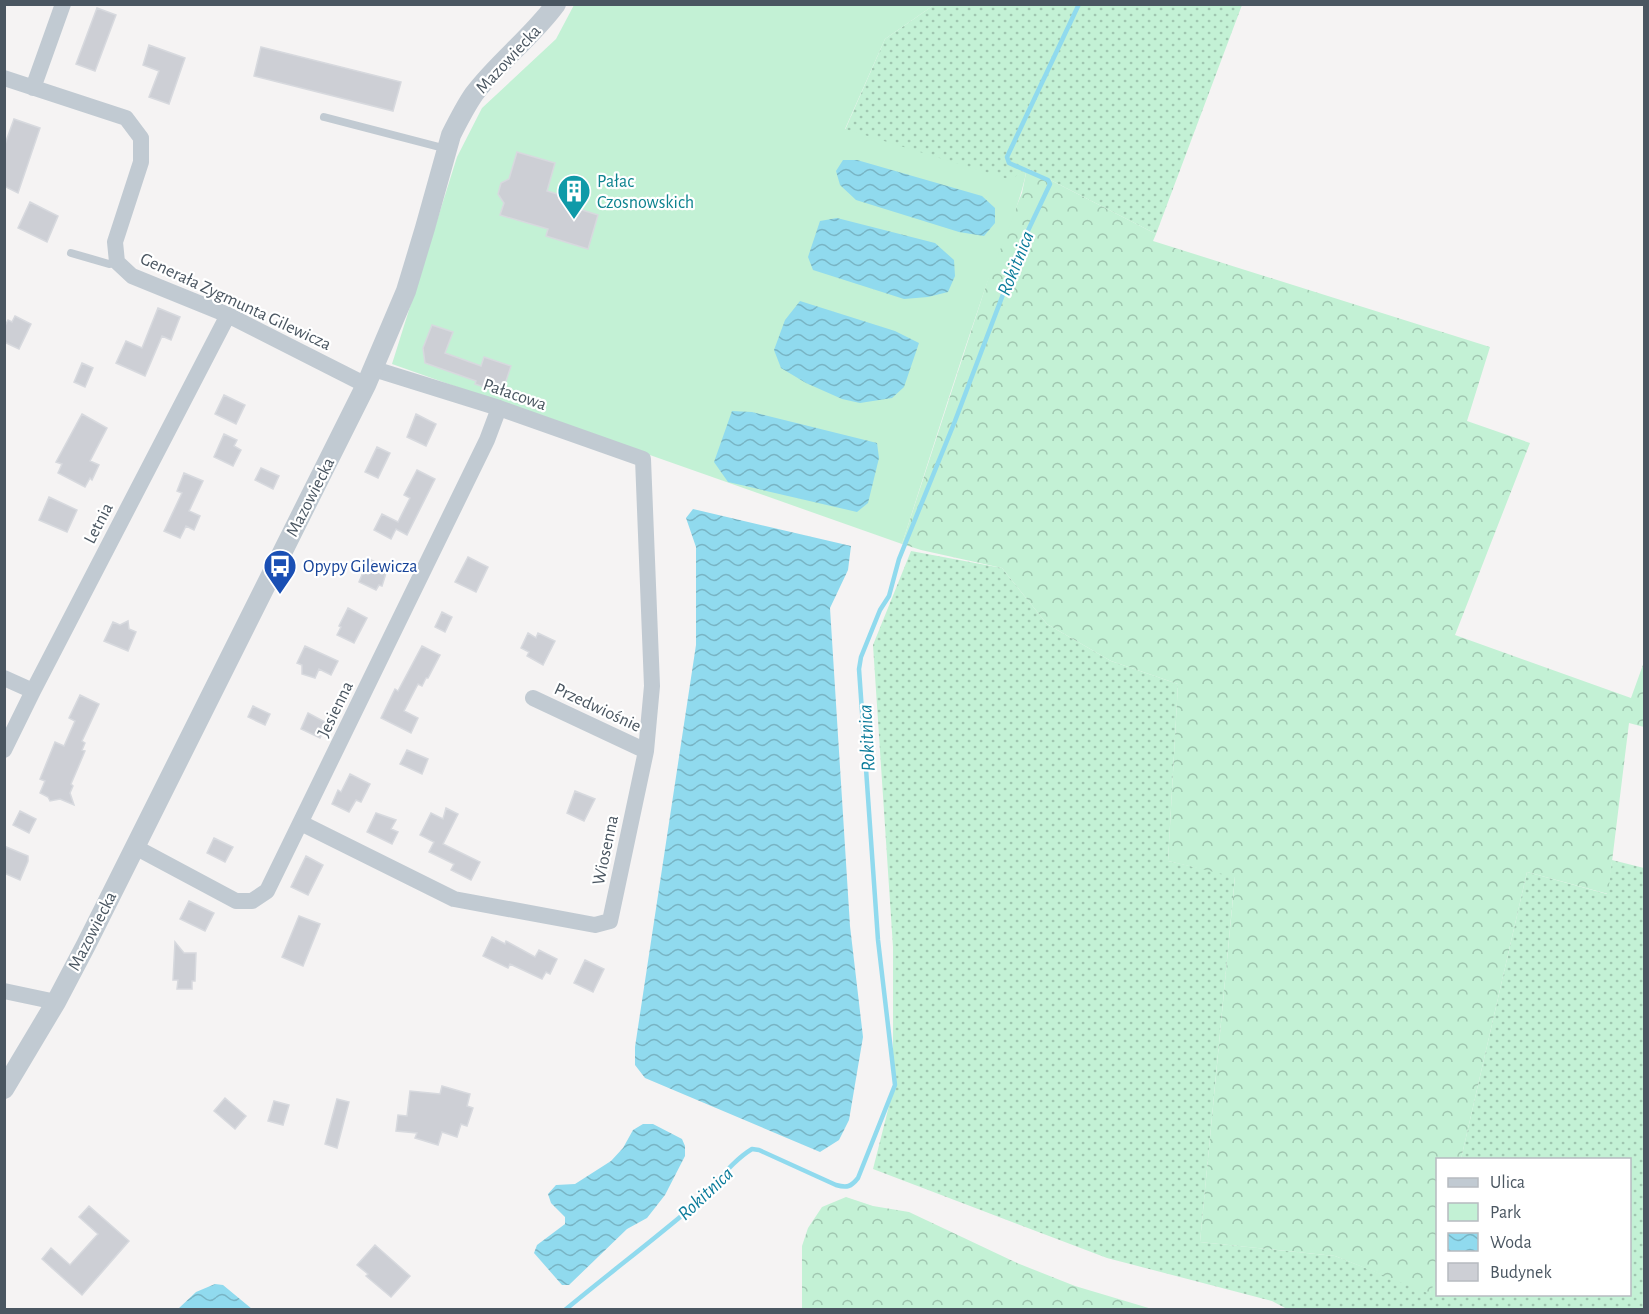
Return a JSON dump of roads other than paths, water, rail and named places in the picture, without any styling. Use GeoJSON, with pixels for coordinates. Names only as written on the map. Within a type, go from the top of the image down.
{"type":"FeatureCollection","features":[{"type":"Feature","properties":{"kind":"street"},"geometry":{"type":"LineString","coordinates":[[33,88],[63,4]]}},
{"type":"Feature","properties":{"kind":"street","name":"Mazowiecka"},"geometry":{"type":"LineString","coordinates":[[4,1089],[56,1002],[370,377],[413,268],[457,122],[474,94],[530,37],[556,4]]}},
{"type":"Feature","properties":{"kind":"street","name":"Generała Zygmunta Gilewicza"},"geometry":{"type":"LineString","coordinates":[[4,78],[126,118],[141,138],[141,162],[115,242],[117,262],[132,276],[370,377]]}},
{"type":"Feature","properties":{"kind":"street","name":"Letnia"},"geometry":{"type":"LineString","coordinates":[[4,750],[228,315]]}},
{"type":"Feature","properties":{"kind":"street","name":"Pałacowa"},"geometry":{"type":"LineString","coordinates":[[370,377],[499,408],[643,459]]}},
{"type":"Feature","properties":{"kind":"street","name":"Jesienna"},"geometry":{"type":"LineString","coordinates":[[135,847],[236,901],[252,901],[267,891],[487,440],[499,408]]}},
{"type":"Feature","properties":{"kind":"street","name":"Wiosenna"},"geometry":{"type":"LineString","coordinates":[[301,823],[454,899],[595,925],[610,921],[646,751],[652,686],[643,459]]}},
{"type":"Feature","properties":{"kind":"street"},"geometry":{"type":"LineString","coordinates":[[4,678],[33,691]]}},
{"type":"Feature","properties":{"kind":"street","name":"Przedwiośnie"},"geometry":{"type":"LineString","coordinates":[[533,698],[646,751]]}},
{"type":"Feature","properties":{"kind":"street"},"geometry":{"type":"LineString","coordinates":[[4,991],[56,1002]]}},
{"type":"Feature","properties":{"kind":"lane"},"geometry":{"type":"LineString","coordinates":[[324,117],[447,149]]}},
{"type":"Feature","properties":{"kind":"lane"},"geometry":{"type":"LineString","coordinates":[[71,253],[109,264],[117,262]]}},
{"type":"Feature","properties":{"kind":"water"},"geometry":{"type":"Polygon","coordinates":[[[843,160],[857,160],[982,196],[995,208],[995,223],[984,236],[959,232],[856,200],[840,185],[836,171],[843,160]]]}},
{"type":"Feature","properties":{"kind":"water"},"geometry":{"type":"Polygon","coordinates":[[[837,218],[935,243],[954,260],[955,276],[948,292],[904,299],[813,270],[808,257],[820,221],[837,218]]]}},
{"type":"Feature","properties":{"kind":"water"},"geometry":{"type":"Polygon","coordinates":[[[800,301],[895,331],[919,343],[904,387],[892,398],[860,403],[842,399],[806,383],[781,368],[774,350],[785,320],[800,301]]]}},
{"type":"Feature","properties":{"kind":"water"},"geometry":{"type":"Polygon","coordinates":[[[732,411],[752,412],[877,443],[879,458],[868,503],[857,512],[728,482],[714,462],[732,411]]]}},
{"type":"Feature","properties":{"kind":"water"},"geometry":{"type":"Polygon","coordinates":[[[693,509],[851,546],[848,570],[830,608],[850,926],[863,1037],[849,1120],[839,1140],[820,1152],[645,1078],[635,1065],[635,1047],[696,645],[696,547],[686,518],[693,509]]]}},
{"type":"Feature","properties":{"kind":"water"},"geometry":{"type":"Polygon","coordinates":[[[643,1124],[653,1124],[682,1139],[685,1156],[665,1195],[647,1218],[627,1229],[569,1285],[562,1285],[534,1253],[537,1245],[565,1224],[565,1217],[551,1203],[548,1194],[556,1185],[575,1184],[611,1161],[623,1148],[633,1130],[643,1124]]]}},
{"type":"Feature","properties":{"kind":"water"},"geometry":{"type":"Polygon","coordinates":[[[215,1284],[223,1285],[252,1309],[178,1309],[196,1292],[215,1284]]]}},
{"type":"Feature","properties":{"kind":"waterway","name":"Rokitnica"},"geometry":{"type":"LineString","coordinates":[[565,1310],[692,1207],[736,1161],[752,1149],[759,1150],[836,1185],[851,1185],[858,1178],[895,1085],[878,940],[859,669],[861,657],[880,610],[889,596],[899,559],[955,421],[1024,239],[1050,184],[1048,180],[1009,163],[1007,157],[1079,4]]}},
{"type":"Feature","properties":{"kind":"place","name":"Pałac Czosnowskich"},"geometry":{"type":"Point","coordinates":[574,220]}},
{"type":"Feature","properties":{"kind":"place","name":"Opypy Gilewicza"},"geometry":{"type":"Point","coordinates":[280,595]}}]}
